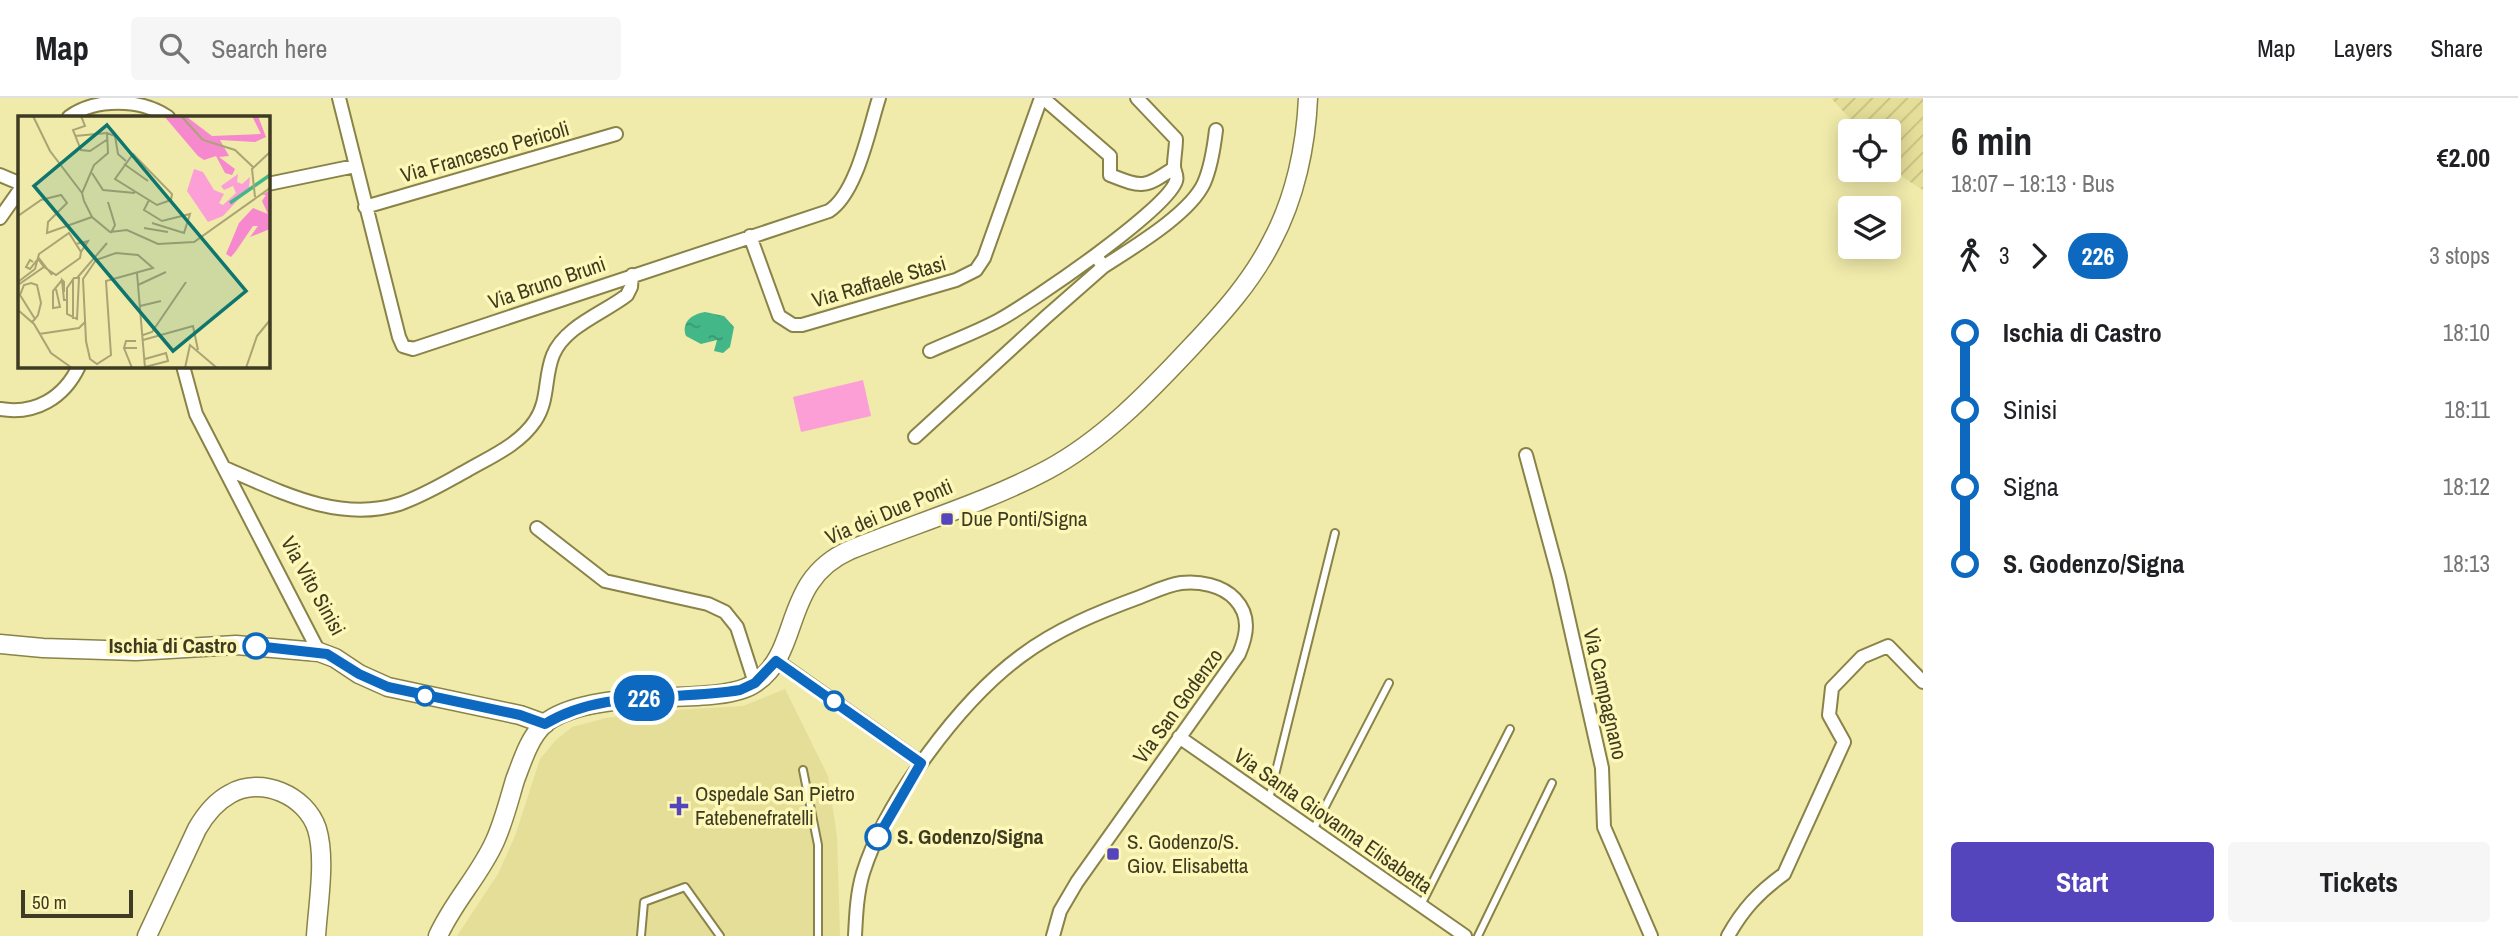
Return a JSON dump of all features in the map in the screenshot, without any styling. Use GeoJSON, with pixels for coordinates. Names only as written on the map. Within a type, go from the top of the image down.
{"type":"FeatureCollection","features":[{"type":"Feature","properties":{"kind":"street","name":"Via Bruno Bruni"},"geometry":{"type":"LineString","coordinates":[[339,98],[400,340],[403,346],[410,349],[822,214],[837,205],[852,182],[879,98]]}},
{"type":"Feature","properties":{"kind":"street"},"geometry":{"type":"LineString","coordinates":[[1042,98],[1110,156],[1110,175],[1138,186],[1153,182],[1174,168]]}},
{"type":"Feature","properties":{"kind":"street","name":"Via Raffaele Stasi"},"geometry":{"type":"LineString","coordinates":[[750,236],[779,316],[793,325],[872,305],[971,273],[984,258],[1042,98]]}},
{"type":"Feature","properties":{"kind":"street"},"geometry":{"type":"LineString","coordinates":[[930,351],[999,320],[1096,255],[1166,198],[1176,183],[1175,139],[1137,98]]}},
{"type":"Feature","properties":{"kind":"street","name":"Via dei Due Ponti"},"geometry":{"type":"LineString","coordinates":[[545,724],[559,716],[597,704],[719,694],[740,690],[755,683],[776,661],[807,586],[830,561],[850,550],[1046,470],[1096,437],[1168,372],[1237,295],[1258,267],[1283,218],[1298,169],[1308,98]]}},
{"type":"Feature","properties":{"kind":"street"},"geometry":{"type":"LineString","coordinates":[[70,116],[80,108],[113,100],[142,104],[166,116]]}},
{"type":"Feature","properties":{"kind":"street"},"geometry":{"type":"LineString","coordinates":[[915,437],[1103,267],[1166,223],[1197,195],[1204,183],[1216,130]]}},
{"type":"Feature","properties":{"kind":"street","name":"Via Francesco Pericoli"},"geometry":{"type":"LineString","coordinates":[[365,207],[616,134]]}},
{"type":"Feature","properties":{"kind":"street"},"geometry":{"type":"LineString","coordinates":[[270,184],[355,166]]}},
{"type":"Feature","properties":{"kind":"street"},"geometry":{"type":"LineString","coordinates":[[0,174],[18,183]]}},
{"type":"Feature","properties":{"kind":"street"},"geometry":{"type":"LineString","coordinates":[[0,218],[18,192]]}},
{"type":"Feature","properties":{"kind":"street"},"geometry":{"type":"LineString","coordinates":[[1096,255],[1103,267]]}},
{"type":"Feature","properties":{"kind":"street"},"geometry":{"type":"LineString","coordinates":[[225,468],[291,496],[334,508],[379,508],[423,494],[503,450],[528,429],[542,408],[551,360],[556,349],[570,334],[627,295],[632,275]]}},
{"type":"Feature","properties":{"kind":"street"},"geometry":{"type":"LineString","coordinates":[[0,409],[22,412],[49,401],[68,384],[78,368]]}},
{"type":"Feature","properties":{"kind":"street","name":"Via Vito Sinisi"},"geometry":{"type":"LineString","coordinates":[[184,368],[196,414],[319,652],[388,687],[520,715],[545,724]]}},
{"type":"Feature","properties":{"kind":"street","name":"Via Campagnano"},"geometry":{"type":"LineString","coordinates":[[1526,455],[1559,577],[1602,768],[1604,827],[1651,936]]}},
{"type":"Feature","properties":{"kind":"street"},"geometry":{"type":"LineString","coordinates":[[537,528],[605,581],[708,604],[725,612],[737,626],[755,683]]}},
{"type":"Feature","properties":{"kind":"street","name":"Via San Godenzo"},"geometry":{"type":"LineString","coordinates":[[855,936],[857,899],[869,858],[897,802],[921,763],[996,677],[1025,653],[1110,608],[1176,584],[1203,584],[1223,591],[1236,600],[1245,617],[1247,628],[1236,659],[1077,882],[1060,911],[1053,936]]}},
{"type":"Feature","properties":{"kind":"street"},"geometry":{"type":"LineString","coordinates":[[0,644],[43,648],[136,650],[236,645],[319,652]]}},
{"type":"Feature","properties":{"kind":"street"},"geometry":{"type":"LineString","coordinates":[[1728,936],[1742,912],[1784,874],[1844,742],[1829,715],[1832,688],[1862,657],[1888,646],[1923,682]]}},
{"type":"Feature","properties":{"kind":"street"},"geometry":{"type":"LineString","coordinates":[[776,661],[921,763]]}},
{"type":"Feature","properties":{"kind":"street"},"geometry":{"type":"LineString","coordinates":[[438,936],[495,841],[521,764],[531,741],[545,724]]}},
{"type":"Feature","properties":{"kind":"street","name":"Via Santa Giovanna Elisabetta"},"geometry":{"type":"LineString","coordinates":[[1180,737],[1465,936]]}},
{"type":"Feature","properties":{"kind":"street"},"geometry":{"type":"LineString","coordinates":[[147,936],[197,829],[206,816],[227,795],[252,787],[293,796],[303,805],[314,822],[320,855],[316,936]]}},
{"type":"Feature","properties":{"kind":"lane"},"geometry":{"type":"LineString","coordinates":[[1269,800],[1335,533]]}},
{"type":"Feature","properties":{"kind":"lane"},"geometry":{"type":"LineString","coordinates":[[1313,830],[1390,682]]}},
{"type":"Feature","properties":{"kind":"lane"},"geometry":{"type":"LineString","coordinates":[[1421,905],[1510,729]]}},
{"type":"Feature","properties":{"kind":"lane"},"geometry":{"type":"LineString","coordinates":[[803,769],[818,845],[818,936]]}},
{"type":"Feature","properties":{"kind":"lane"},"geometry":{"type":"LineString","coordinates":[[1478,936],[1552,783]]}},
{"type":"Feature","properties":{"kind":"lane"},"geometry":{"type":"LineString","coordinates":[[641,936],[644,902],[685,887],[720,936]]}},
{"type":"Feature","properties":{"kind":"shaded area"},"geometry":{"type":"Polygon","coordinates":[[[1831,98],[1923,98],[1923,190],[1901,175],[1901,119],[1850,119],[1831,98]]]}},
{"type":"Feature","properties":{"kind":"shaded area"},"geometry":{"type":"Polygon","coordinates":[[[863,380],[871,416],[801,432],[793,397],[863,380]]]}},
{"type":"Feature","properties":{"kind":"shaded area","name":"Ospedale San Pietro Fatebenefratelli"},"geometry":{"type":"Polygon","coordinates":[[[785,689],[828,776],[837,837],[840,936],[457,936],[498,874],[515,836],[540,759],[556,740],[572,727],[606,718],[660,711],[743,706],[785,689]]]}},
{"type":"Feature","properties":{"kind":"water"},"geometry":{"type":"Polygon","coordinates":[[[705,312],[724,316],[734,327],[730,347],[723,353],[714,351],[717,340],[701,344],[686,336],[686,323],[705,312]]]}},
{"type":"Feature","properties":{"kind":"bus line","name":"226"},"geometry":{"type":"LineString","coordinates":[[256,646],[327,654],[359,674],[403,692],[520,715],[545,724],[559,716],[597,704],[740,690],[755,683],[776,661],[921,763],[878,837]]}},
{"type":"Feature","properties":{"kind":"place","name":"Due Ponti/Signa"},"geometry":{"type":"Point","coordinates":[947,519]}},
{"type":"Feature","properties":{"kind":"place","name":"Ischia di Castro"},"geometry":{"type":"Point","coordinates":[256,646]}},
{"type":"Feature","properties":{"kind":"place","name":"Ospedale San Pietro Fatebenefratelli"},"geometry":{"type":"Point","coordinates":[679,806]}},
{"type":"Feature","properties":{"kind":"place","name":"S. Godenzo/Signa"},"geometry":{"type":"Point","coordinates":[878,837]}},
{"type":"Feature","properties":{"kind":"place","name":"S. Godenzo/S. Giov. Elisabetta"},"geometry":{"type":"Point","coordinates":[1113,854]}}]}
